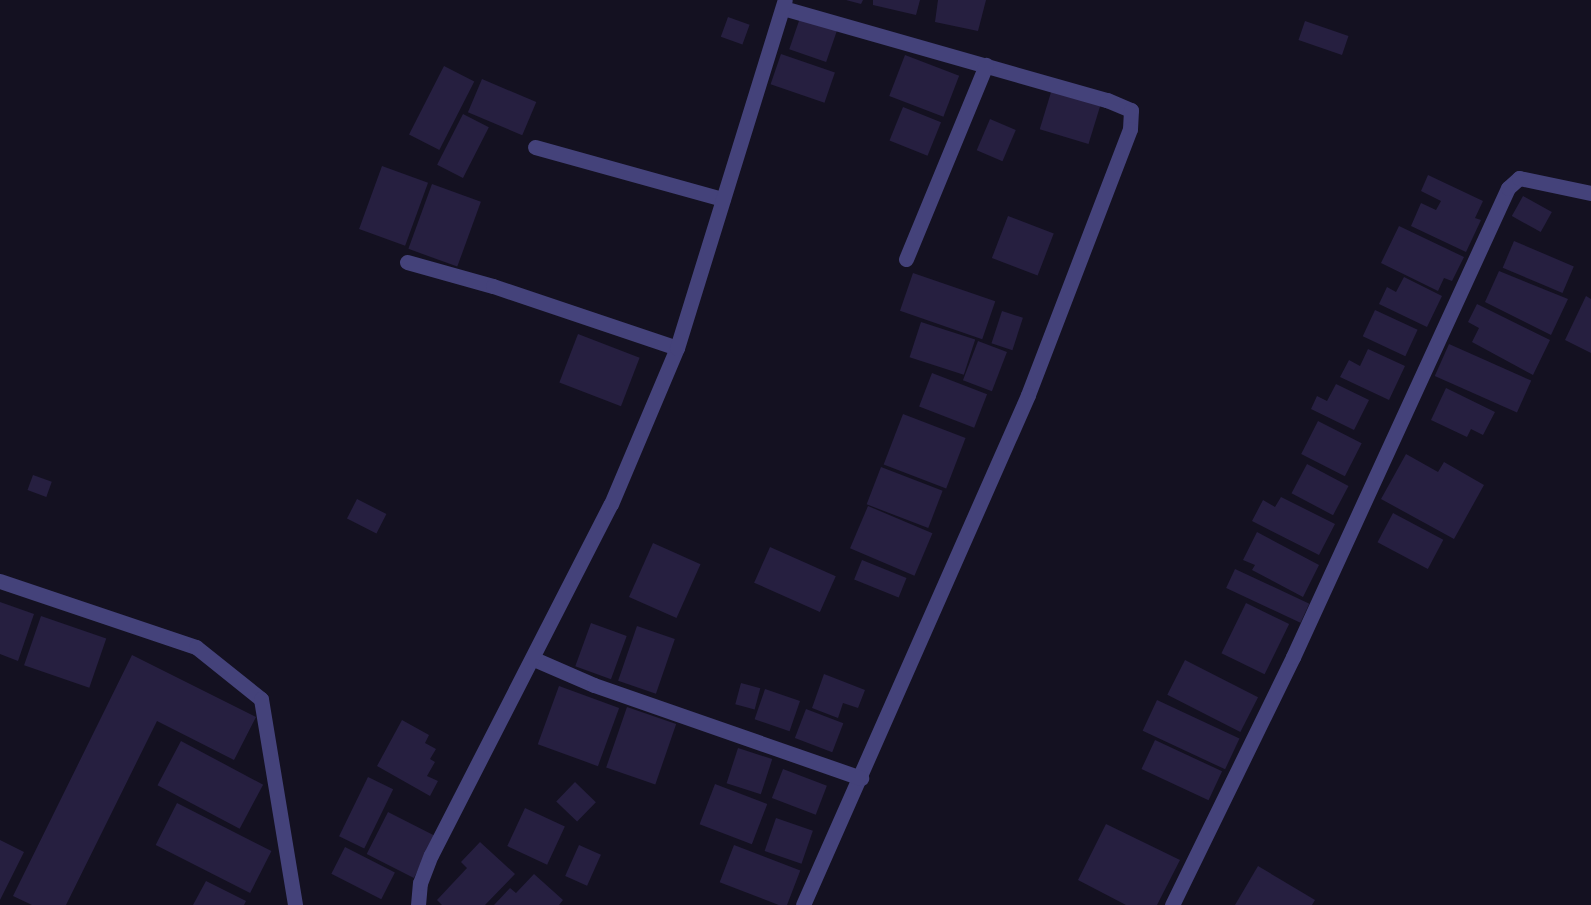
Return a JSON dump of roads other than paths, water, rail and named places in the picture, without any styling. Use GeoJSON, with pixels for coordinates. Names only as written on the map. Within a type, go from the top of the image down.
{"type":"FeatureCollection","features":[{"type":"Feature","properties":{"kind":"street"},"geometry":{"type":"LineString","coordinates":[[417,905],[420,883],[431,855],[534,659],[610,504],[677,348],[784,4],[1131,110],[1130,129],[1028,395],[861,778],[803,905]]}},
{"type":"Feature","properties":{"kind":"street"},"geometry":{"type":"LineString","coordinates":[[906,259],[986,65]]}},
{"type":"Feature","properties":{"kind":"street"},"geometry":{"type":"LineString","coordinates":[[535,147],[723,199]]}},
{"type":"Feature","properties":{"kind":"street"},"geometry":{"type":"LineString","coordinates":[[1172,905],[1293,657],[1508,188],[1519,178],[1591,193]]}},
{"type":"Feature","properties":{"kind":"street"},"geometry":{"type":"LineString","coordinates":[[407,262],[492,286],[677,348]]}},
{"type":"Feature","properties":{"kind":"street"},"geometry":{"type":"LineString","coordinates":[[0,581],[196,647],[261,699],[295,905]]}},
{"type":"Feature","properties":{"kind":"street"},"geometry":{"type":"LineString","coordinates":[[534,659],[594,685],[861,778]]}}]}
